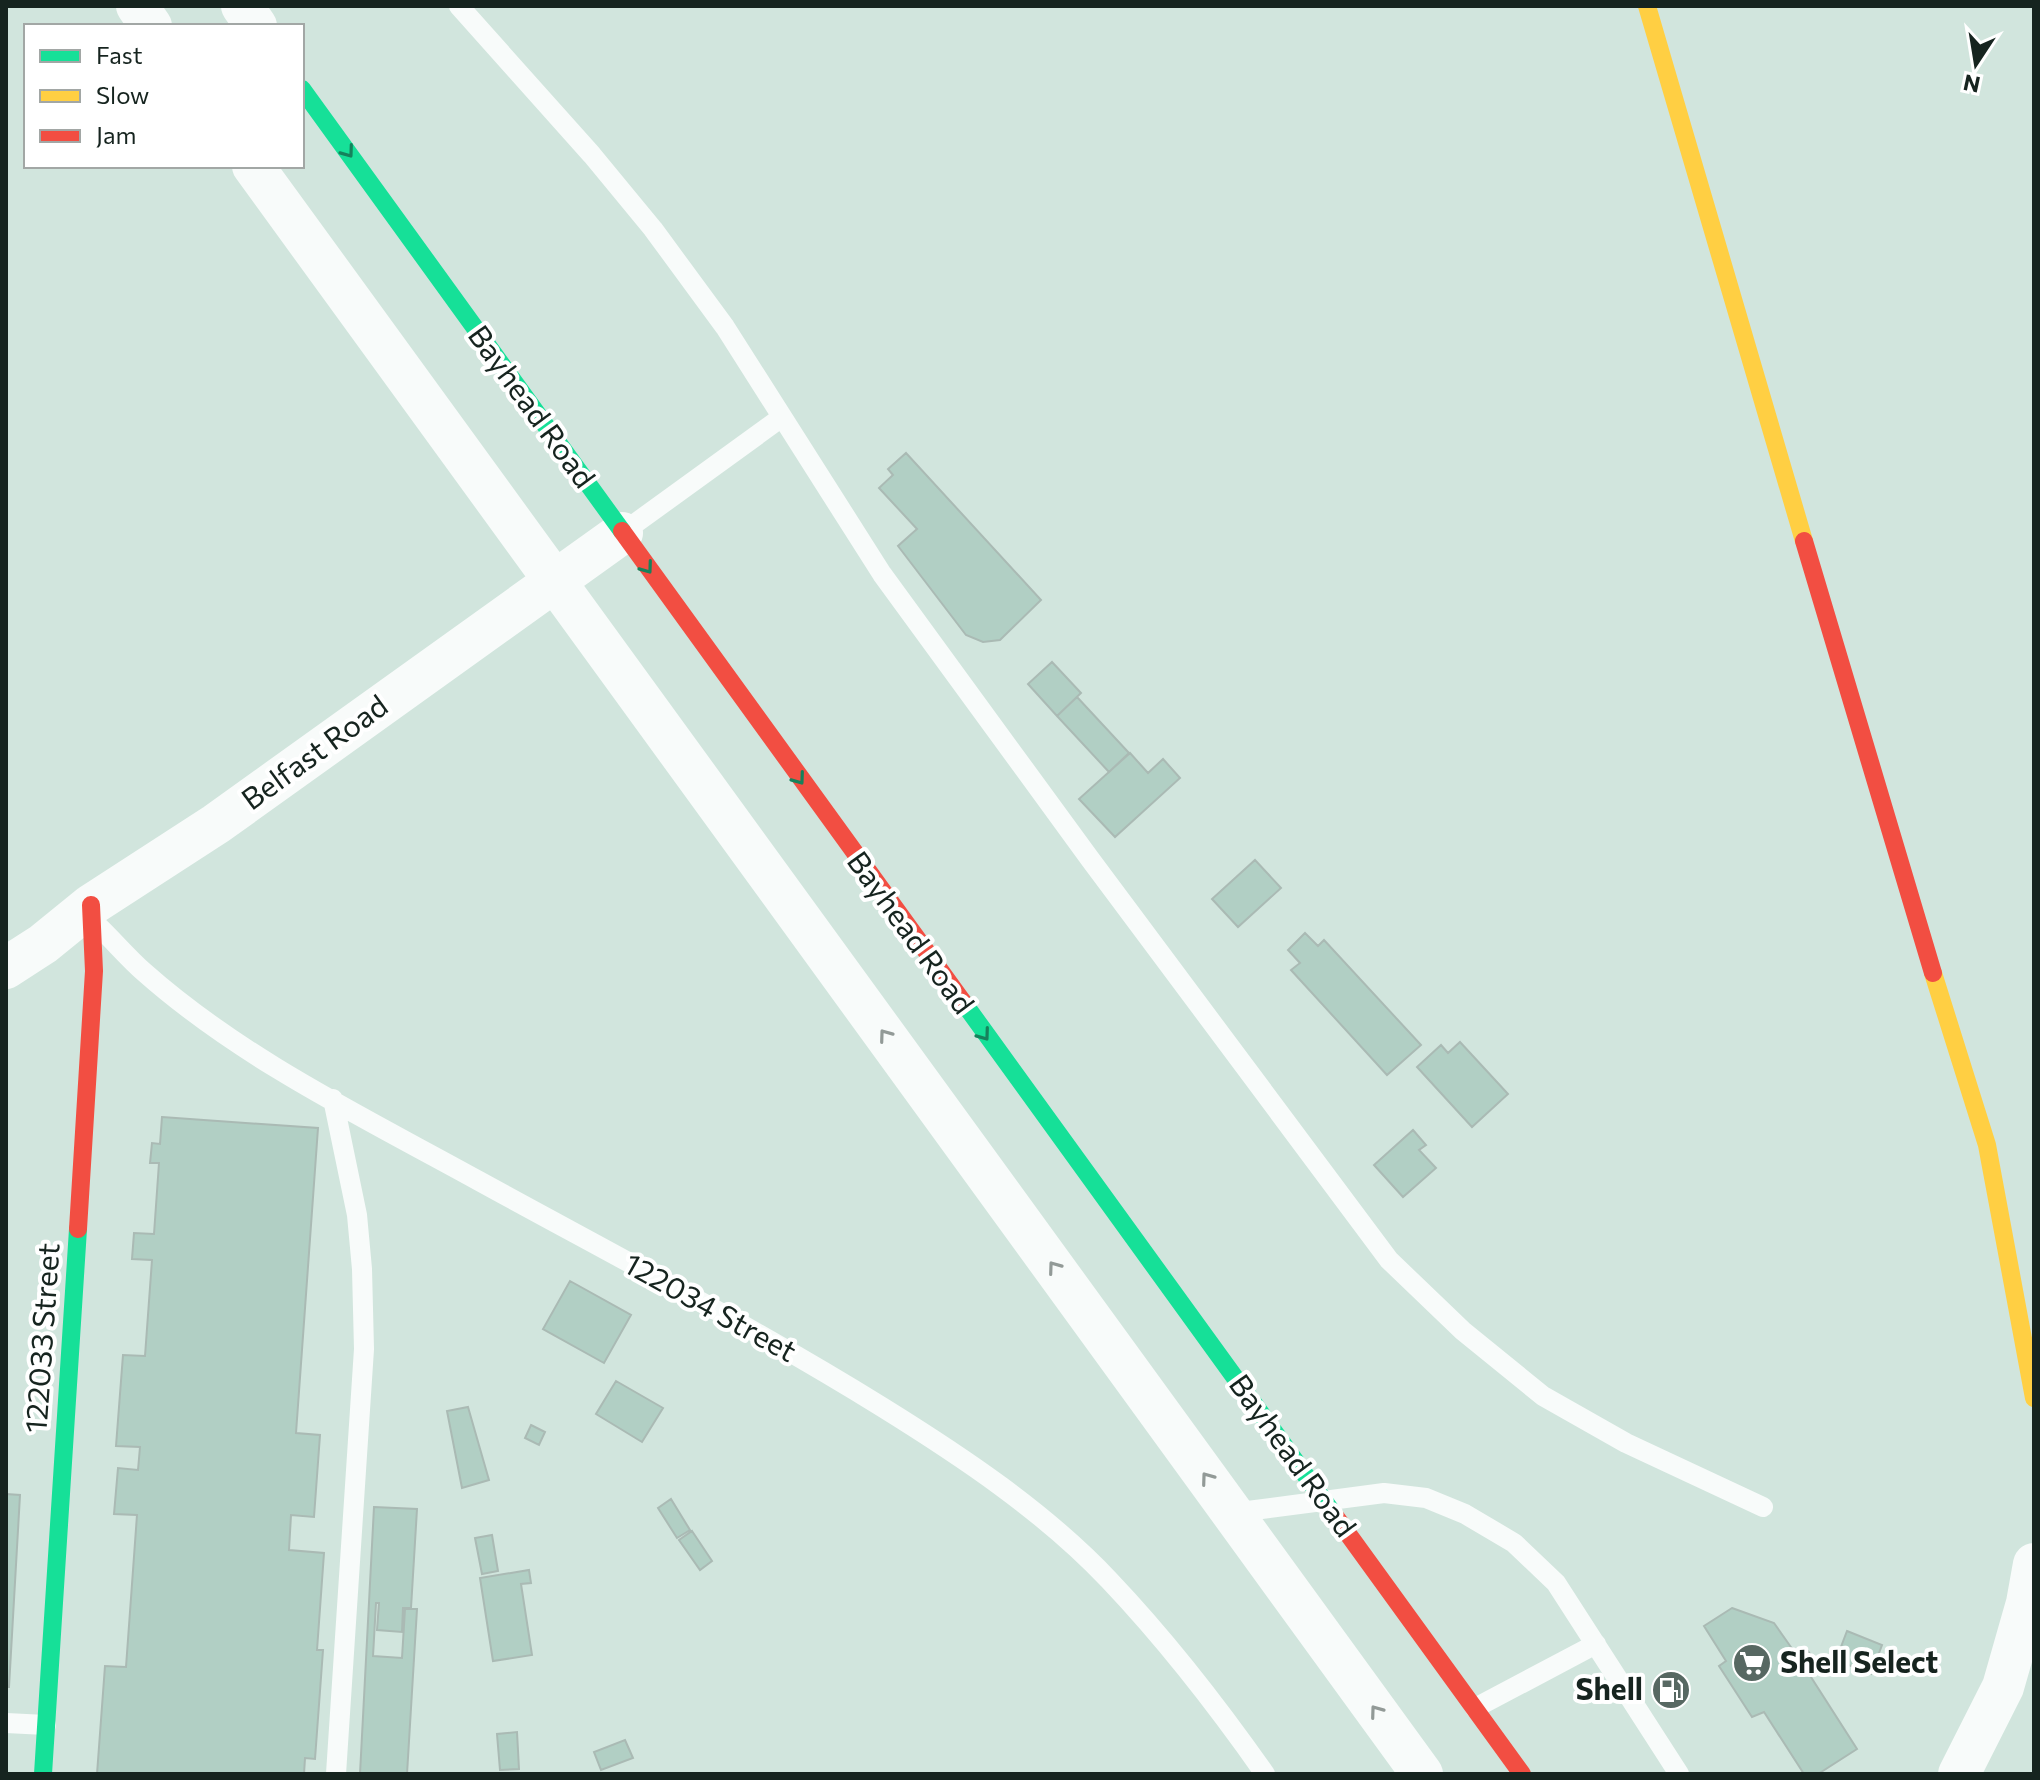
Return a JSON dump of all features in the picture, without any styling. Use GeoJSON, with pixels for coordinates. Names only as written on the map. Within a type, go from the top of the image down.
{"type":"FeatureCollection","features":[{"type":"Feature","properties":{"kind":"street"},"geometry":{"type":"LineString","coordinates":[[137,6],[150,24]]}},
{"type":"Feature","properties":{"kind":"street"},"geometry":{"type":"LineString","coordinates":[[242,6],[255,24]]}},
{"type":"Feature","properties":{"kind":"street"},"geometry":{"type":"LineString","coordinates":[[1647,6],[1890,834],[1987,1145],[2034,1398]]}},
{"type":"Feature","properties":{"kind":"street","name":"Bayhead Road"},"geometry":{"type":"LineString","coordinates":[[304,92],[1522,1774]]}},
{"type":"Feature","properties":{"kind":"street"},"geometry":{"type":"LineString","coordinates":[[254,168],[1422,1774]]}},
{"type":"Feature","properties":{"kind":"street","name":"Belfast Road"},"geometry":{"type":"LineString","coordinates":[[6,968],[216,824],[622,533]]}},
{"type":"Feature","properties":{"kind":"street","name":"122033 Street"},"geometry":{"type":"LineString","coordinates":[[43,1774],[94,971],[91,912]]}},
{"type":"Feature","properties":{"kind":"street"},"geometry":{"type":"LineString","coordinates":[[1959,1774],[2003,1687],[2027,1603],[2034,1564]]}},
{"type":"Feature","properties":{"kind":"lane"},"geometry":{"type":"LineString","coordinates":[[459,6],[592,155],[653,229],[725,327],[882,574],[1389,1260],[1463,1331],[1543,1396],[1626,1443],[1763,1507]]}},
{"type":"Feature","properties":{"kind":"lane"},"geometry":{"type":"LineString","coordinates":[[622,533],[782,417]]}},
{"type":"Feature","properties":{"kind":"lane","name":"122034 Street"},"geometry":{"type":"LineString","coordinates":[[91,912],[142,971],[247,1049],[811,1363],[927,1435],[1029,1507],[1108,1578],[1220,1709],[1265,1774]]}},
{"type":"Feature","properties":{"kind":"lane"},"geometry":{"type":"LineString","coordinates":[[333,1099],[357,1215],[364,1349],[336,1774]]}},
{"type":"Feature","properties":{"kind":"lane"},"geometry":{"type":"LineString","coordinates":[[1232,1513],[1384,1493],[1426,1498],[1465,1514],[1514,1543],[1556,1583],[1679,1774]]}},
{"type":"Feature","properties":{"kind":"lane"},"geometry":{"type":"LineString","coordinates":[[1475,1708],[1596,1644]]}},
{"type":"Feature","properties":{"kind":"lane"},"geometry":{"type":"LineString","coordinates":[[6,1723],[46,1725]]}},
{"type":"Feature","properties":{"kind":"building"},"geometry":{"type":"Polygon","coordinates":[[[906,453],[1041,600],[1000,640],[983,642],[966,635],[898,546],[917,529],[879,488],[893,475],[888,469],[906,453]]]}},
{"type":"Feature","properties":{"kind":"building"},"geometry":{"type":"Polygon","coordinates":[[[1052,662],[1081,693],[1057,716],[1028,684],[1052,662]]]}},
{"type":"Feature","properties":{"kind":"building"},"geometry":{"type":"Polygon","coordinates":[[[1077,697],[1129,753],[1109,772],[1057,716],[1077,697]]]}},
{"type":"Feature","properties":{"kind":"building"},"geometry":{"type":"Polygon","coordinates":[[[1130,753],[1148,773],[1163,759],[1180,778],[1115,837],[1079,799],[1130,753]]]}},
{"type":"Feature","properties":{"kind":"building"},"geometry":{"type":"Polygon","coordinates":[[[1255,860],[1281,888],[1238,927],[1212,899],[1255,860]]]}},
{"type":"Feature","properties":{"kind":"building"},"geometry":{"type":"Polygon","coordinates":[[[1305,933],[1318,946],[1324,940],[1421,1045],[1387,1075],[1291,970],[1300,963],[1288,950],[1305,933]]]}},
{"type":"Feature","properties":{"kind":"building"},"geometry":{"type":"Polygon","coordinates":[[[1460,1042],[1508,1094],[1472,1127],[1417,1067],[1441,1045],[1448,1053],[1460,1042]]]}},
{"type":"Feature","properties":{"kind":"building"},"geometry":{"type":"Polygon","coordinates":[[[162,1117],[318,1128],[296,1433],[320,1435],[314,1517],[291,1515],[289,1550],[324,1553],[317,1650],[323,1650],[315,1759],[305,1758],[304,1774],[97,1774],[105,1666],[126,1667],[137,1515],[114,1514],[118,1468],[138,1470],[140,1447],[116,1446],[123,1355],[145,1356],[152,1260],[132,1259],[134,1233],[154,1234],[159,1163],[150,1163],[152,1143],[160,1144],[162,1117]]]}},
{"type":"Feature","properties":{"kind":"building"},"geometry":{"type":"Polygon","coordinates":[[[1413,1130],[1426,1145],[1419,1150],[1436,1168],[1403,1197],[1374,1165],[1413,1130]]]}},
{"type":"Feature","properties":{"kind":"building"},"geometry":{"type":"Polygon","coordinates":[[[570,1281],[631,1315],[604,1363],[543,1329],[570,1281]]]}},
{"type":"Feature","properties":{"kind":"building"},"geometry":{"type":"Polygon","coordinates":[[[616,1381],[663,1408],[642,1442],[596,1414],[616,1381]]]}},
{"type":"Feature","properties":{"kind":"building"},"geometry":{"type":"Polygon","coordinates":[[[468,1407],[489,1480],[462,1488],[447,1411],[468,1407]]]}},
{"type":"Feature","properties":{"kind":"building"},"geometry":{"type":"Polygon","coordinates":[[[531,1425],[545,1432],[539,1445],[525,1438],[531,1425]]]}},
{"type":"Feature","properties":{"kind":"building"},"geometry":{"type":"Polygon","coordinates":[[[6,1494],[20,1495],[9,1687],[6,1687],[6,1494]]]}},
{"type":"Feature","properties":{"kind":"building"},"geometry":{"type":"Polygon","coordinates":[[[671,1499],[690,1530],[677,1538],[658,1508],[671,1499]]]}},
{"type":"Feature","properties":{"kind":"building"},"geometry":{"type":"Polygon","coordinates":[[[374,1507],[417,1509],[411,1608],[403,1608],[402,1632],[377,1630],[379,1603],[376,1603],[373,1656],[402,1658],[405,1609],[417,1609],[407,1774],[360,1774],[374,1507]]]}},
{"type":"Feature","properties":{"kind":"building"},"geometry":{"type":"Polygon","coordinates":[[[692,1531],[712,1561],[700,1570],[679,1540],[692,1531]]]}},
{"type":"Feature","properties":{"kind":"building"},"geometry":{"type":"Polygon","coordinates":[[[492,1535],[498,1571],[482,1574],[475,1538],[492,1535]]]}},
{"type":"Feature","properties":{"kind":"building"},"geometry":{"type":"Polygon","coordinates":[[[529,1570],[531,1583],[521,1584],[532,1655],[493,1661],[480,1578],[529,1570]]]}},
{"type":"Feature","properties":{"kind":"building"},"geometry":{"type":"Polygon","coordinates":[[[1732,1608],[1774,1623],[1793,1650],[1806,1648],[1812,1657],[1802,1663],[1857,1749],[1818,1774],[1804,1774],[1764,1712],[1752,1717],[1719,1666],[1726,1661],[1704,1626],[1732,1608]]]}},
{"type":"Feature","properties":{"kind":"building"},"geometry":{"type":"Polygon","coordinates":[[[1847,1631],[1882,1645],[1871,1674],[1836,1660],[1847,1631]]]}},
{"type":"Feature","properties":{"kind":"building"},"geometry":{"type":"Polygon","coordinates":[[[517,1732],[519,1769],[500,1770],[497,1734],[517,1732]]]}},
{"type":"Feature","properties":{"kind":"building"},"geometry":{"type":"Polygon","coordinates":[[[625,1740],[633,1758],[601,1770],[594,1752],[625,1740]]]}},
{"type":"Feature","properties":{"kind":"traffic: fast"},"geometry":{"type":"LineString","coordinates":[[304,92],[622,531]]}},
{"type":"Feature","properties":{"kind":"traffic: fast"},"geometry":{"type":"LineString","coordinates":[[963,1002],[1335,1516]]}},
{"type":"Feature","properties":{"kind":"traffic: fast"},"geometry":{"type":"LineString","coordinates":[[43,1774],[78,1229]]}},
{"type":"Feature","properties":{"kind":"traffic: slow"},"geometry":{"type":"LineString","coordinates":[[1647,6],[1804,541]]}},
{"type":"Feature","properties":{"kind":"traffic: slow"},"geometry":{"type":"LineString","coordinates":[[1933,973],[1987,1145],[2034,1398]]}},
{"type":"Feature","properties":{"kind":"traffic: jam"},"geometry":{"type":"LineString","coordinates":[[622,531],[963,1002]]}},
{"type":"Feature","properties":{"kind":"traffic: jam"},"geometry":{"type":"LineString","coordinates":[[1804,541],[1933,973]]}},
{"type":"Feature","properties":{"kind":"traffic: jam"},"geometry":{"type":"LineString","coordinates":[[78,1229],[94,971],[91,905]]}},
{"type":"Feature","properties":{"kind":"traffic: jam"},"geometry":{"type":"LineString","coordinates":[[1335,1516],[1522,1774]]}},
{"type":"Feature","properties":{"kind":"place","name":"Shell Select"},"geometry":{"type":"Point","coordinates":[1752,1663]}},
{"type":"Feature","properties":{"kind":"place","name":"Shell"},"geometry":{"type":"Point","coordinates":[1671,1690]}}]}
